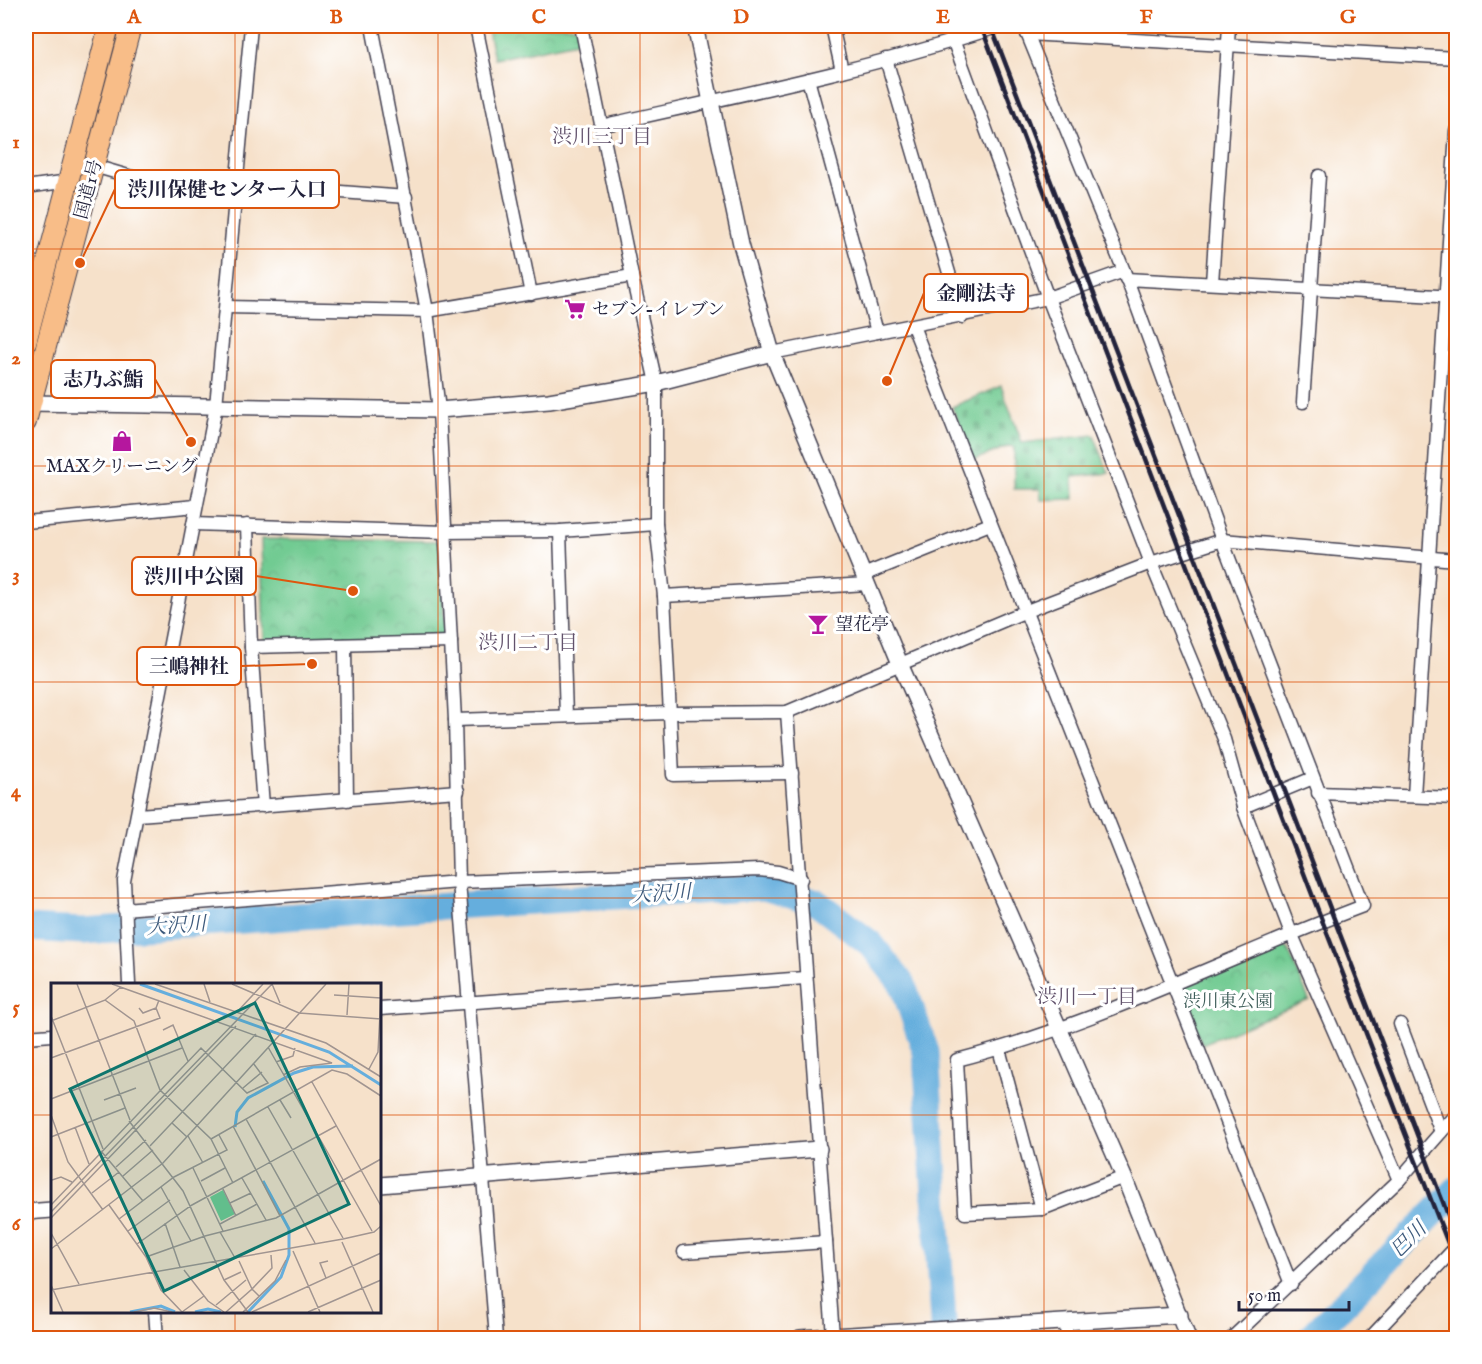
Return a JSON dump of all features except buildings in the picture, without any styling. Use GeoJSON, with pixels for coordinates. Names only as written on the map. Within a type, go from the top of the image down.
{"type":"FeatureCollection","features":[{"type":"Feature","properties":{"kind":"highway","name":"国道1号"},"geometry":{"type":"LineString","coordinates":[[26,342],[108,26]]}},
{"type":"Feature","properties":{"kind":"highway","name":"国道1号"},"geometry":{"type":"LineString","coordinates":[[26,422],[28,403],[131,26]]}},
{"type":"Feature","properties":{"kind":"street"},"geometry":{"type":"LineString","coordinates":[[129,983],[124,881],[216,406],[227,307],[251,26]]}},
{"type":"Feature","properties":{"kind":"street"},"geometry":{"type":"LineString","coordinates":[[372,26],[427,311],[439,410],[458,790],[459,882],[496,1338]]}},
{"type":"Feature","properties":{"kind":"street"},"geometry":{"type":"LineString","coordinates":[[476,26],[531,294]]}},
{"type":"Feature","properties":{"kind":"street"},"geometry":{"type":"LineString","coordinates":[[581,26],[656,383],[656,524],[664,596],[673,775],[792,773]]}},
{"type":"Feature","properties":{"kind":"street"},"geometry":{"type":"LineString","coordinates":[[694,26],[741,244],[772,353],[901,666],[1124,1177],[1188,1338]]}},
{"type":"Feature","properties":{"kind":"street"},"geometry":{"type":"LineString","coordinates":[[832,26],[842,71]]}},
{"type":"Feature","properties":{"kind":"street"},"geometry":{"type":"LineString","coordinates":[[948,26],[1048,298],[1151,563],[1224,739],[1243,807],[1291,933],[1399,1180]]}},
{"type":"Feature","properties":{"kind":"street"},"geometry":{"type":"LineString","coordinates":[[601,126],[842,71],[1000,26]]}},
{"type":"Feature","properties":{"kind":"street"},"geometry":{"type":"LineString","coordinates":[[1212,283],[1229,26]]}},
{"type":"Feature","properties":{"kind":"street"},"geometry":{"type":"LineString","coordinates":[[1124,1177],[1042,1209],[965,1213],[957,1060],[1060,1030],[1173,986],[1291,933],[1363,906],[1222,540],[1125,275],[1026,30],[1456,58]]}},
{"type":"Feature","properties":{"kind":"street"},"geometry":{"type":"LineString","coordinates":[[886,59],[962,317]]}},
{"type":"Feature","properties":{"kind":"street"},"geometry":{"type":"LineString","coordinates":[[808,79],[877,332]]}},
{"type":"Feature","properties":{"kind":"street"},"geometry":{"type":"LineString","coordinates":[[1414,796],[1451,297],[1456,131]]}},
{"type":"Feature","properties":{"kind":"street"},"geometry":{"type":"LineString","coordinates":[[94,166],[142,180],[236,184],[405,197]]}},
{"type":"Feature","properties":{"kind":"street"},"geometry":{"type":"LineString","coordinates":[[1303,402],[1319,176]]}},
{"type":"Feature","properties":{"kind":"street"},"geometry":{"type":"LineString","coordinates":[[26,187],[69,181]]}},
{"type":"Feature","properties":{"kind":"street"},"geometry":{"type":"LineString","coordinates":[[28,403],[439,410],[549,401],[656,383],[772,353],[962,317],[1048,298],[1125,275],[1212,283],[1451,297]]}},
{"type":"Feature","properties":{"kind":"street"},"geometry":{"type":"LineString","coordinates":[[227,307],[427,311],[632,276]]}},
{"type":"Feature","properties":{"kind":"street"},"geometry":{"type":"LineString","coordinates":[[913,327],[1291,1284]]}},
{"type":"Feature","properties":{"kind":"street"},"geometry":{"type":"LineString","coordinates":[[26,522],[196,506]]}},
{"type":"Feature","properties":{"kind":"street"},"geometry":{"type":"LineString","coordinates":[[193,524],[445,532],[560,531],[656,524]]}},
{"type":"Feature","properties":{"kind":"street"},"geometry":{"type":"LineString","coordinates":[[664,596],[865,580],[990,524]]}},
{"type":"Feature","properties":{"kind":"street"},"geometry":{"type":"LineString","coordinates":[[248,525],[250,647],[263,806]]}},
{"type":"Feature","properties":{"kind":"street"},"geometry":{"type":"LineString","coordinates":[[560,531],[566,716]]}},
{"type":"Feature","properties":{"kind":"street"},"geometry":{"type":"LineString","coordinates":[[455,720],[669,713],[788,712],[1024,612],[1151,563],[1222,540],[1456,560]]}},
{"type":"Feature","properties":{"kind":"street"},"geometry":{"type":"LineString","coordinates":[[250,647],[451,642]]}},
{"type":"Feature","properties":{"kind":"street"},"geometry":{"type":"LineString","coordinates":[[345,645],[347,800]]}},
{"type":"Feature","properties":{"kind":"street"},"geometry":{"type":"LineString","coordinates":[[788,712],[801,879],[805,978],[833,1337]]}},
{"type":"Feature","properties":{"kind":"street"},"geometry":{"type":"LineString","coordinates":[[1243,807],[1313,778]]}},
{"type":"Feature","properties":{"kind":"street"},"geometry":{"type":"LineString","coordinates":[[138,815],[458,790]]}},
{"type":"Feature","properties":{"kind":"street"},"geometry":{"type":"LineString","coordinates":[[1318,793],[1456,798]]}},
{"type":"Feature","properties":{"kind":"street"},"geometry":{"type":"LineString","coordinates":[[124,909],[459,882],[759,870],[778,872],[801,879]]}},
{"type":"Feature","properties":{"kind":"street"},"geometry":{"type":"LineString","coordinates":[[381,1009],[805,978]]}},
{"type":"Feature","properties":{"kind":"street"},"geometry":{"type":"LineString","coordinates":[[1400,1024],[1441,1132]]}},
{"type":"Feature","properties":{"kind":"street"},"geometry":{"type":"LineString","coordinates":[[26,1037],[51,1035]]}},
{"type":"Feature","properties":{"kind":"street"},"geometry":{"type":"LineString","coordinates":[[999,1049],[1042,1209]]}},
{"type":"Feature","properties":{"kind":"street"},"geometry":{"type":"LineString","coordinates":[[1232,1338],[1399,1180],[1456,1115]]}},
{"type":"Feature","properties":{"kind":"street"},"geometry":{"type":"LineString","coordinates":[[381,1185],[819,1149]]}},
{"type":"Feature","properties":{"kind":"street"},"geometry":{"type":"LineString","coordinates":[[26,1212],[51,1210]]}},
{"type":"Feature","properties":{"kind":"street"},"geometry":{"type":"LineString","coordinates":[[684,1252],[826,1242]]}},
{"type":"Feature","properties":{"kind":"street"},"geometry":{"type":"LineString","coordinates":[[1370,1338],[1456,1246]]}},
{"type":"Feature","properties":{"kind":"street"},"geometry":{"type":"LineString","coordinates":[[155,1313],[157,1338]]}},
{"type":"Feature","properties":{"kind":"street"},"geometry":{"type":"LineString","coordinates":[[800,1338],[920,1332],[965,1333],[1067,1322],[1180,1315]]}},
{"type":"Feature","properties":{"kind":"street"},"geometry":{"type":"LineString","coordinates":[[1066,1338],[1067,1322]]}},
{"type":"Feature","properties":{"kind":"green space"},"geometry":{"type":"Polygon","coordinates":[[[487,26],[578,26],[582,41],[494,59],[487,26]]]}},
{"type":"Feature","properties":{"kind":"green space"},"geometry":{"type":"Polygon","coordinates":[[[1001,386],[1022,443],[1094,435],[1109,473],[1073,477],[1074,499],[1041,500],[1040,489],[1014,489],[1014,447],[1009,446],[974,460],[952,407],[1001,386]]]}},
{"type":"Feature","properties":{"kind":"green space"},"geometry":{"type":"Polygon","coordinates":[[[261,539],[441,541],[445,641],[264,645],[261,539]]]}},
{"type":"Feature","properties":{"kind":"green space","name":"渋川東公園"},"geometry":{"type":"Polygon","coordinates":[[[1282,945],[1288,949],[1309,1000],[1202,1044],[1182,995],[1185,985],[1282,945]]]}},
{"type":"Feature","properties":{"kind":"waterway","name":"大沢川"},"geometry":{"type":"LineString","coordinates":[[26,928],[83,931],[764,887],[817,903],[871,944],[903,985],[926,1052],[944,1338]]}},
{"type":"Feature","properties":{"kind":"waterway","name":"巴川"},"geometry":{"type":"LineString","coordinates":[[1310,1338],[1456,1190]]}},
{"type":"Feature","properties":{"kind":"railway"},"geometry":{"type":"LineString","coordinates":[[981,26],[1318,910],[1456,1264]]}},
{"type":"Feature","properties":{"kind":"railway"},"geometry":{"type":"LineString","coordinates":[[991,26],[1456,1236]]}},
{"type":"Feature","properties":{"kind":"place","name":"渋川保健センター入口"},"geometry":{"type":"Point","coordinates":[80,263]}},
{"type":"Feature","properties":{"kind":"place","name":"セブン-イレブン"},"geometry":{"type":"Point","coordinates":[575,309]}},
{"type":"Feature","properties":{"kind":"place","name":"金剛法寺"},"geometry":{"type":"Point","coordinates":[887,381]}},
{"type":"Feature","properties":{"kind":"place","name":"MAXクリーニング"},"geometry":{"type":"Point","coordinates":[122,441]}},
{"type":"Feature","properties":{"kind":"place","name":"志乃ぶ鮨"},"geometry":{"type":"Point","coordinates":[191,442]}},
{"type":"Feature","properties":{"kind":"place","name":"渋川中公園"},"geometry":{"type":"Point","coordinates":[353,591]}},
{"type":"Feature","properties":{"kind":"place","name":"望花亭"},"geometry":{"type":"Point","coordinates":[818,624]}},
{"type":"Feature","properties":{"kind":"place","name":"三嶋神社"},"geometry":{"type":"Point","coordinates":[312,664]}},
{"type":"Feature","properties":{"kind":"district","name":"渋川三丁目"},"geometry":{"type":"Point","coordinates":[602,136]}},
{"type":"Feature","properties":{"kind":"district","name":"渋川二丁目"},"geometry":{"type":"Point","coordinates":[528,642]}},
{"type":"Feature","properties":{"kind":"district","name":"渋川一丁目"},"geometry":{"type":"Point","coordinates":[1087,996]}}]}
